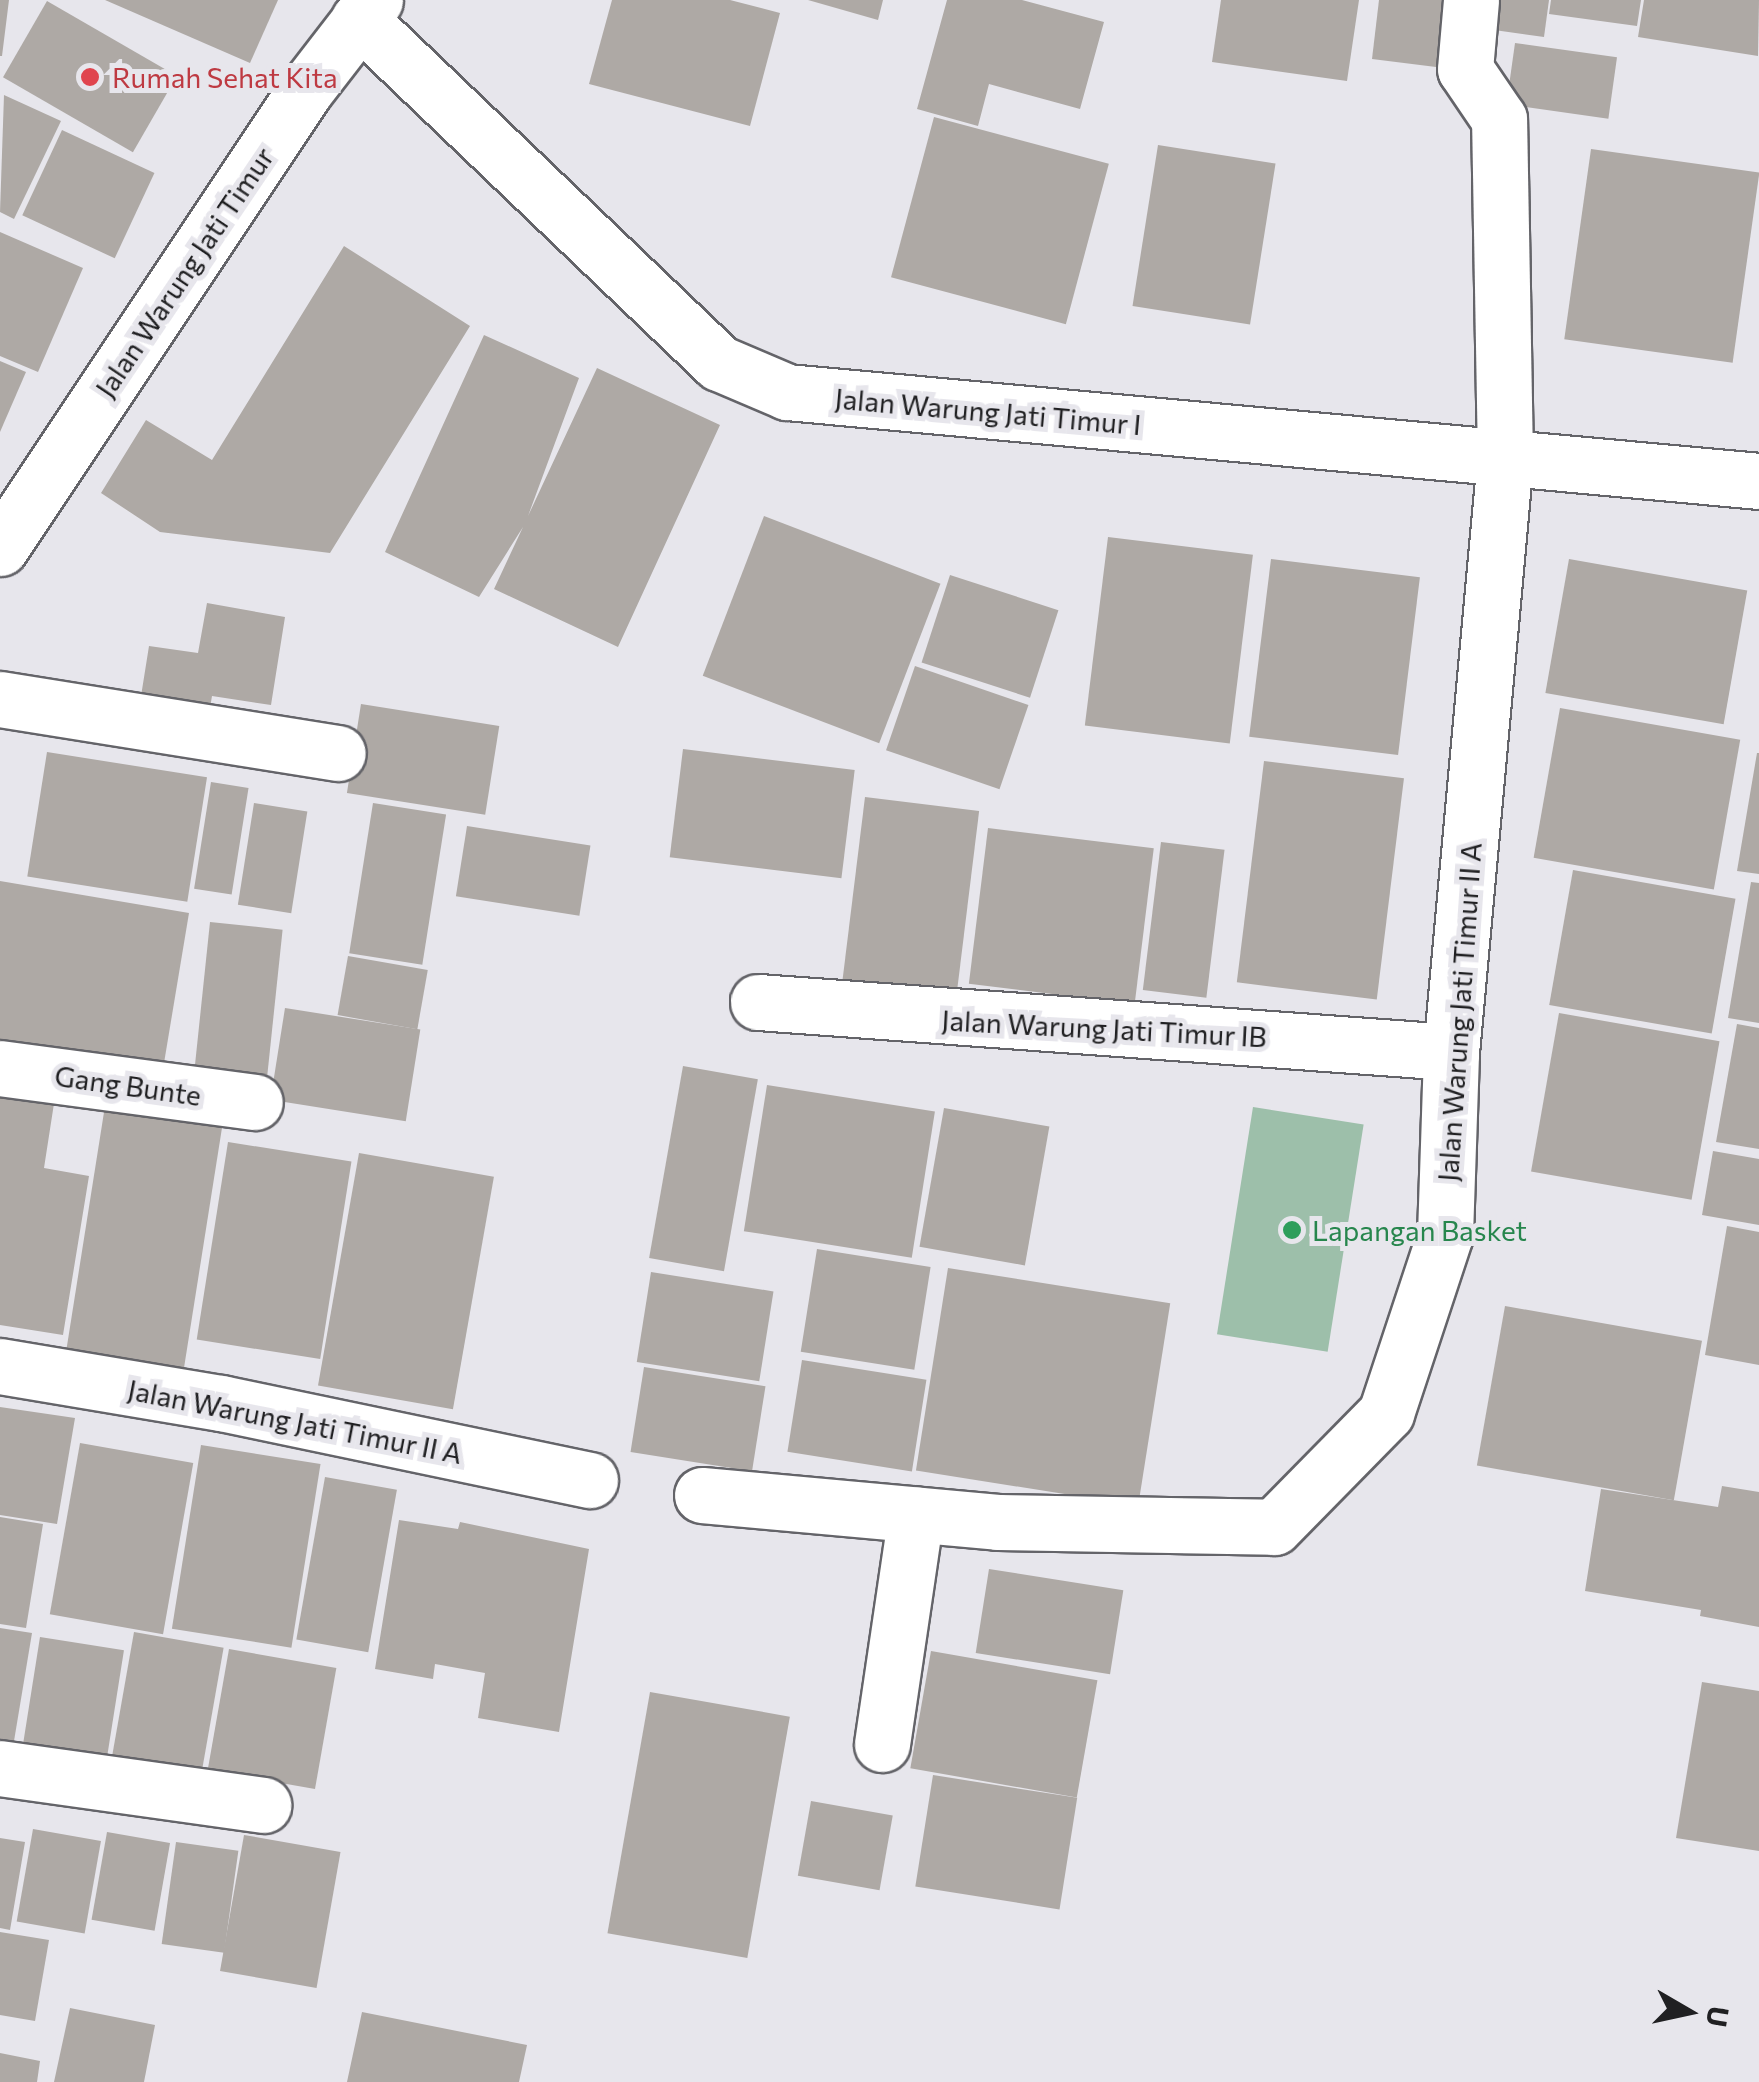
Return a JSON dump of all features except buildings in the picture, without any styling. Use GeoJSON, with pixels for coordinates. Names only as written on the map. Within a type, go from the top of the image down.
{"type":"FeatureCollection","features":[{"type":"Feature","properties":{"kind":"street","name":"Jalan Warung Jati Timur II A"},"geometry":{"type":"LineString","coordinates":[[702,1495],[916,1515],[1274,1527],[1386,1413],[1445,1235],[1451,1052],[1505,459],[1499,119],[1465,69],[1471,0]]}},
{"type":"Feature","properties":{"kind":"street","name":"Jalan Warung Jati Timur I"},"geometry":{"type":"LineString","coordinates":[[367,9],[719,363],[787,392],[1759,480]]}},
{"type":"Feature","properties":{"kind":"street","name":"Jalan Warung Jati Timur"},"geometry":{"type":"LineString","coordinates":[[0,548],[367,9]]}},
{"type":"Feature","properties":{"kind":"street"},"geometry":{"type":"LineString","coordinates":[[0,699],[338,753]]}},
{"type":"Feature","properties":{"kind":"street","name":"Jalan Warung Jati Timur IB"},"geometry":{"type":"LineString","coordinates":[[758,1002],[1451,1052]]}},
{"type":"Feature","properties":{"kind":"street","name":"Gang Bunte"},"geometry":{"type":"LineString","coordinates":[[0,1068],[255,1102]]}},
{"type":"Feature","properties":{"kind":"street","name":"Jalan Warung Jati Timur II A"},"geometry":{"type":"LineString","coordinates":[[0,1366],[222,1403],[590,1480]]}},
{"type":"Feature","properties":{"kind":"street"},"geometry":{"type":"LineString","coordinates":[[882,1744],[916,1515]]}},
{"type":"Feature","properties":{"kind":"street"},"geometry":{"type":"LineString","coordinates":[[0,1768],[263,1805]]}},
{"type":"Feature","properties":{"kind":"green space","name":"Lapangan Basket"},"geometry":{"type":"Polygon","coordinates":[[[1253,1107],[1364,1125],[1328,1352],[1217,1334],[1253,1107]]]}},
{"type":"Feature","properties":{"kind":"place","name":"Rumah Sehat Kita"},"geometry":{"type":"Point","coordinates":[90,77]}},
{"type":"Feature","properties":{"kind":"place","name":"Lapangan Basket"},"geometry":{"type":"Point","coordinates":[1292,1230]}}]}
